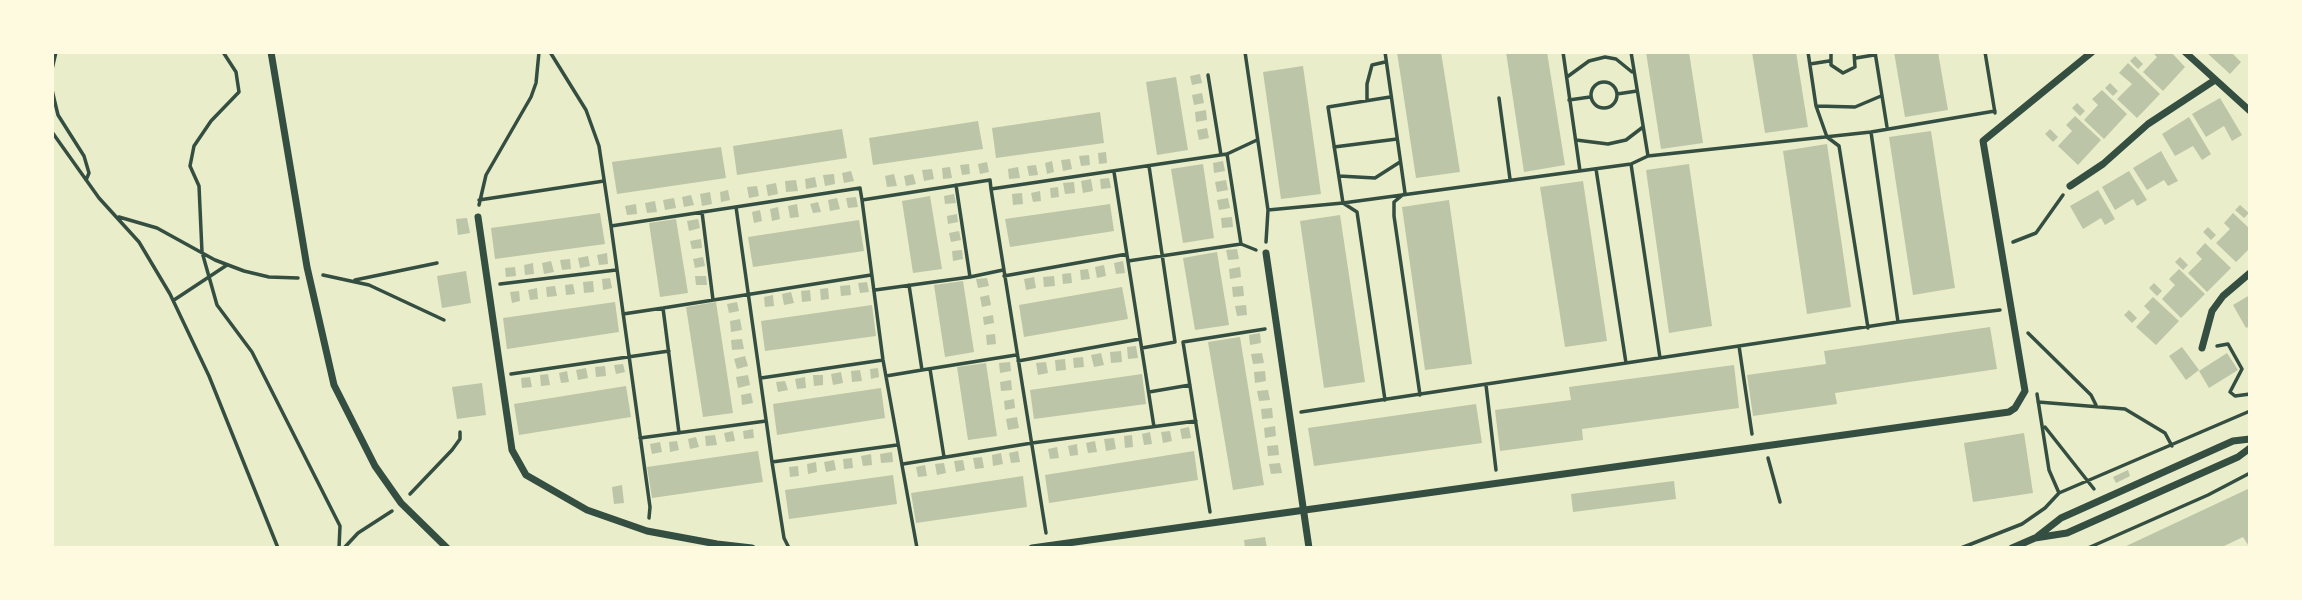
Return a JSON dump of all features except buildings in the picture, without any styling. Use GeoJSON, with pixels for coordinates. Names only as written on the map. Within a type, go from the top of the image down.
{"type":"FeatureCollection","features":[{"type":"Feature","properties":{"kind":"street"},"geometry":{"type":"LineString","coordinates":[[271,52],[307,267],[334,385],[375,466],[401,503],[447,548]]}},
{"type":"Feature","properties":{"kind":"street"},"geometry":{"type":"LineString","coordinates":[[1032,548],[2009,412],[2021,400],[2025,391],[1983,141],[2092,52]]}},
{"type":"Feature","properties":{"kind":"street"},"geometry":{"type":"LineString","coordinates":[[2185,52],[2249,111]]}},
{"type":"Feature","properties":{"kind":"street"},"geometry":{"type":"LineString","coordinates":[[2070,186],[2103,164],[2148,124],[2215,80]]}},
{"type":"Feature","properties":{"kind":"street"},"geometry":{"type":"LineString","coordinates":[[478,217],[512,450],[526,475],[587,510],[647,531],[752,548]]}},
{"type":"Feature","properties":{"kind":"street"},"geometry":{"type":"LineString","coordinates":[[1266,253],[1309,548]]}},
{"type":"Feature","properties":{"kind":"street"},"geometry":{"type":"LineString","coordinates":[[2202,348],[2212,311],[2223,296],[2249,273]]}},
{"type":"Feature","properties":{"kind":"street"},"geometry":{"type":"LineString","coordinates":[[2012,548],[2035,538],[2062,518],[2233,441],[2249,439]]}},
{"type":"Feature","properties":{"kind":"street"},"geometry":{"type":"LineString","coordinates":[[2035,538],[2067,533],[2238,457],[2249,448]]}},
{"type":"Feature","properties":{"kind":"street"},"geometry":{"type":"LineString","coordinates":[[2035,538],[2039,548]]}},
{"type":"Feature","properties":{"kind":"path"},"geometry":{"type":"LineString","coordinates":[[52,69],[56,52]]}},
{"type":"Feature","properties":{"kind":"path"},"geometry":{"type":"LineString","coordinates":[[223,52],[236,72],[239,92],[194,146],[190,166],[199,186],[202,252],[208,278],[217,305],[252,352],[331,507],[340,526],[339,548]]}},
{"type":"Feature","properties":{"kind":"path"},"geometry":{"type":"LineString","coordinates":[[478,217],[479,200],[486,175],[531,97],[536,83],[538,52]]}},
{"type":"Feature","properties":{"kind":"path"},"geometry":{"type":"LineString","coordinates":[[550,52],[586,110],[598,146],[650,507],[647,531]]}},
{"type":"Feature","properties":{"kind":"path"},"geometry":{"type":"LineString","coordinates":[[1128,261],[1241,244],[1266,253],[1268,210],[1245,52]]}},
{"type":"Feature","properties":{"kind":"path"},"geometry":{"type":"LineString","coordinates":[[1385,52],[1405,193]]}},
{"type":"Feature","properties":{"kind":"path"},"geometry":{"type":"LineString","coordinates":[[1563,52],[1580,171]]}},
{"type":"Feature","properties":{"kind":"path"},"geometry":{"type":"LineString","coordinates":[[1631,52],[1648,156]]}},
{"type":"Feature","properties":{"kind":"path"},"geometry":{"type":"LineString","coordinates":[[1808,52],[1816,106],[1827,137],[1839,146],[1868,328]]}},
{"type":"Feature","properties":{"kind":"path"},"geometry":{"type":"LineString","coordinates":[[1831,52],[1829,61],[1835,70],[1847,72],[1853,69],[1855,55],[1875,54],[1887,127]]}},
{"type":"Feature","properties":{"kind":"path"},"geometry":{"type":"LineString","coordinates":[[1566,78],[1589,61],[1605,57],[1621,61],[1634,73]]}},
{"type":"Feature","properties":{"kind":"path"},"geometry":{"type":"LineString","coordinates":[[1810,64],[1829,61]]}},
{"type":"Feature","properties":{"kind":"path"},"geometry":{"type":"LineString","coordinates":[[1367,101],[1367,84],[1372,65],[1386,62]]}},
{"type":"Feature","properties":{"kind":"path"},"geometry":{"type":"LineString","coordinates":[[1208,75],[1221,155]]}},
{"type":"Feature","properties":{"kind":"path"},"geometry":{"type":"LineString","coordinates":[[1590,97],[1593,87],[1601,82],[1611,84],[1617,94]]}},
{"type":"Feature","properties":{"kind":"path"},"geometry":{"type":"LineString","coordinates":[[52,90],[58,115],[84,156],[89,173],[86,180]]}},
{"type":"Feature","properties":{"kind":"path"},"geometry":{"type":"LineString","coordinates":[[1617,94],[1637,91]]}},
{"type":"Feature","properties":{"kind":"path"},"geometry":{"type":"LineString","coordinates":[[1590,97],[1597,107],[1606,108],[1613,105],[1617,94]]}},
{"type":"Feature","properties":{"kind":"path"},"geometry":{"type":"LineString","coordinates":[[1816,106],[1855,107],[1882,96]]}},
{"type":"Feature","properties":{"kind":"path"},"geometry":{"type":"LineString","coordinates":[[1385,400],[1357,212],[1343,203],[1328,107],[1390,97]]}},
{"type":"Feature","properties":{"kind":"path"},"geometry":{"type":"LineString","coordinates":[[1569,100],[1590,97]]}},
{"type":"Feature","properties":{"kind":"path"},"geometry":{"type":"LineString","coordinates":[[1499,98],[1510,180]]}},
{"type":"Feature","properties":{"kind":"path"},"geometry":{"type":"LineString","coordinates":[[1268,210],[1343,203],[1597,169],[1631,164],[1648,156],[1871,132],[1887,127],[1995,111]]}},
{"type":"Feature","properties":{"kind":"path"},"geometry":{"type":"LineString","coordinates":[[1576,140],[1608,144],[1626,139],[1643,127]]}},
{"type":"Feature","properties":{"kind":"path"},"geometry":{"type":"LineString","coordinates":[[52,132],[86,180],[139,242],[174,300],[209,376],[278,548]]}},
{"type":"Feature","properties":{"kind":"path"},"geometry":{"type":"LineString","coordinates":[[1871,132],[1898,322]]}},
{"type":"Feature","properties":{"kind":"path"},"geometry":{"type":"LineString","coordinates":[[1334,146],[1397,139]]}},
{"type":"Feature","properties":{"kind":"path"},"geometry":{"type":"LineString","coordinates":[[992,189],[1227,154],[1257,141]]}},
{"type":"Feature","properties":{"kind":"path"},"geometry":{"type":"LineString","coordinates":[[52,143],[62,146]]}},
{"type":"Feature","properties":{"kind":"path"},"geometry":{"type":"LineString","coordinates":[[1227,154],[1241,244]]}},
{"type":"Feature","properties":{"kind":"path"},"geometry":{"type":"LineString","coordinates":[[1339,176],[1375,178],[1400,162]]}},
{"type":"Feature","properties":{"kind":"path"},"geometry":{"type":"LineString","coordinates":[[1631,164],[1660,358]]}},
{"type":"Feature","properties":{"kind":"path"},"geometry":{"type":"LineString","coordinates":[[1149,166],[1175,342]]}},
{"type":"Feature","properties":{"kind":"path"},"geometry":{"type":"LineString","coordinates":[[1597,169],[1626,363]]}},
{"type":"Feature","properties":{"kind":"path"},"geometry":{"type":"LineString","coordinates":[[1114,172],[1154,427]]}},
{"type":"Feature","properties":{"kind":"path"},"geometry":{"type":"LineString","coordinates":[[862,200],[990,180],[1048,546]]}},
{"type":"Feature","properties":{"kind":"path"},"geometry":{"type":"LineString","coordinates":[[479,200],[604,181]]}},
{"type":"Feature","properties":{"kind":"path"},"geometry":{"type":"LineString","coordinates":[[956,185],[970,277]]}},
{"type":"Feature","properties":{"kind":"path"},"geometry":{"type":"LineString","coordinates":[[2013,242],[2036,233],[2070,186]]}},
{"type":"Feature","properties":{"kind":"path"},"geometry":{"type":"LineString","coordinates":[[611,226],[860,188],[883,360],[917,548]]}},
{"type":"Feature","properties":{"kind":"path"},"geometry":{"type":"LineString","coordinates":[[1405,193],[1394,202],[1394,216],[1420,395]]}},
{"type":"Feature","properties":{"kind":"path"},"geometry":{"type":"LineString","coordinates":[[736,207],[772,462],[784,538],[789,548]]}},
{"type":"Feature","properties":{"kind":"path"},"geometry":{"type":"LineString","coordinates":[[702,212],[713,300]]}},
{"type":"Feature","properties":{"kind":"path"},"geometry":{"type":"LineString","coordinates":[[117,217],[157,228],[227,265],[270,277],[291,278]]}},
{"type":"Feature","properties":{"kind":"path"},"geometry":{"type":"LineString","coordinates":[[1004,276],[1127,254]]}},
{"type":"Feature","properties":{"kind":"path"},"geometry":{"type":"LineString","coordinates":[[353,280],[437,263]]}},
{"type":"Feature","properties":{"kind":"path"},"geometry":{"type":"LineString","coordinates":[[174,300],[227,265]]}},
{"type":"Feature","properties":{"kind":"path"},"geometry":{"type":"LineString","coordinates":[[488,286],[616,270]]}},
{"type":"Feature","properties":{"kind":"path"},"geometry":{"type":"LineString","coordinates":[[874,290],[1003,270]]}},
{"type":"Feature","properties":{"kind":"path"},"geometry":{"type":"LineString","coordinates":[[323,275],[353,280],[444,320]]}},
{"type":"Feature","properties":{"kind":"path"},"geometry":{"type":"LineString","coordinates":[[623,314],[872,275]]}},
{"type":"Feature","properties":{"kind":"path"},"geometry":{"type":"LineString","coordinates":[[909,285],[922,370]]}},
{"type":"Feature","properties":{"kind":"path"},"geometry":{"type":"LineString","coordinates":[[663,308],[680,433]]}},
{"type":"Feature","properties":{"kind":"path"},"geometry":{"type":"LineString","coordinates":[[1289,415],[1898,322],[2012,308]]}},
{"type":"Feature","properties":{"kind":"path"},"geometry":{"type":"LineString","coordinates":[[1142,348],[1276,327]]}},
{"type":"Feature","properties":{"kind":"path"},"geometry":{"type":"LineString","coordinates":[[2028,333],[2091,395],[2096,405]]}},
{"type":"Feature","properties":{"kind":"path"},"geometry":{"type":"LineString","coordinates":[[1018,361],[1140,339]]}},
{"type":"Feature","properties":{"kind":"path"},"geometry":{"type":"LineString","coordinates":[[1183,342],[1212,521]]}},
{"type":"Feature","properties":{"kind":"path"},"geometry":{"type":"LineString","coordinates":[[2202,348],[2228,344],[2242,369],[2230,392],[2235,396],[2249,394]]}},
{"type":"Feature","properties":{"kind":"path"},"geometry":{"type":"LineString","coordinates":[[1739,346],[1754,449],[1768,457],[1780,502]]}},
{"type":"Feature","properties":{"kind":"path"},"geometry":{"type":"LineString","coordinates":[[500,375],[669,351]]}},
{"type":"Feature","properties":{"kind":"path"},"geometry":{"type":"LineString","coordinates":[[886,376],[1016,355]]}},
{"type":"Feature","properties":{"kind":"path"},"geometry":{"type":"LineString","coordinates":[[761,377],[883,360]]}},
{"type":"Feature","properties":{"kind":"path"},"geometry":{"type":"LineString","coordinates":[[930,369],[944,457]]}},
{"type":"Feature","properties":{"kind":"path"},"geometry":{"type":"LineString","coordinates":[[1149,392],[1190,385]]}},
{"type":"Feature","properties":{"kind":"path"},"geometry":{"type":"LineString","coordinates":[[1486,385],[1497,485]]}},
{"type":"Feature","properties":{"kind":"path"},"geometry":{"type":"LineString","coordinates":[[2021,400],[2125,409],[2165,433],[2172,446]]}},
{"type":"Feature","properties":{"kind":"path"},"geometry":{"type":"LineString","coordinates":[[2039,403],[2049,470],[2059,493]]}},
{"type":"Feature","properties":{"kind":"path"},"geometry":{"type":"LineString","coordinates":[[1961,548],[2022,524],[2045,508],[2059,493],[2249,411]]}},
{"type":"Feature","properties":{"kind":"path"},"geometry":{"type":"LineString","coordinates":[[640,438],[766,421]]}},
{"type":"Feature","properties":{"kind":"path"},"geometry":{"type":"LineString","coordinates":[[903,464],[1196,421]]}},
{"type":"Feature","properties":{"kind":"path"},"geometry":{"type":"LineString","coordinates":[[2044,425],[2089,480]]}},
{"type":"Feature","properties":{"kind":"path"},"geometry":{"type":"LineString","coordinates":[[772,462],[897,445]]}},
{"type":"Feature","properties":{"kind":"path"},"geometry":{"type":"LineString","coordinates":[[2088,548],[2249,473]]}}]}
